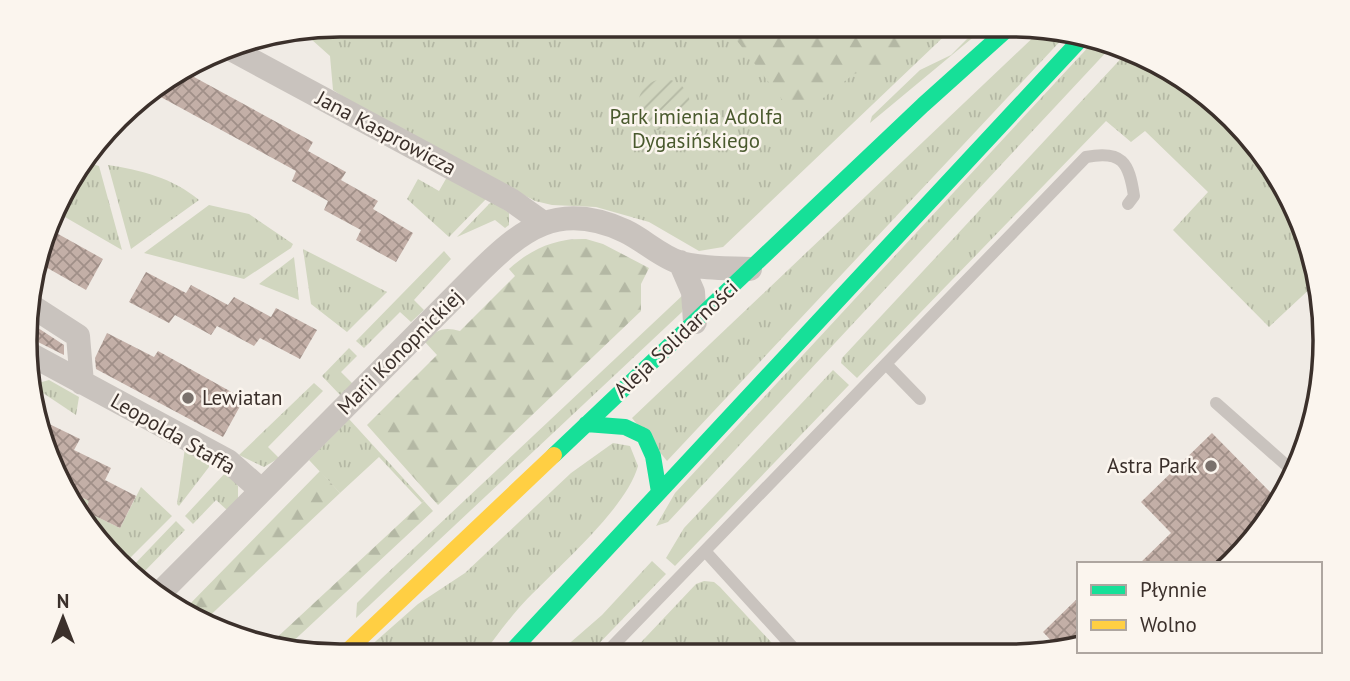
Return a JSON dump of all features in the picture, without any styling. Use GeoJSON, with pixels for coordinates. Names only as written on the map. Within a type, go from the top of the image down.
{"type":"FeatureCollection","features":[{"type":"Feature","properties":{"kind":"main road","name":"Aleja Solidarności"},"geometry":{"type":"LineString","coordinates":[[355,644],[923,104],[998,37]]}},
{"type":"Feature","properties":{"kind":"main road"},"geometry":{"type":"LineString","coordinates":[[518,644],[1076,44]]}},
{"type":"Feature","properties":{"kind":"main road"},"geometry":{"type":"LineString","coordinates":[[586,424],[624,426],[639,432],[651,443],[659,492]]}},
{"type":"Feature","properties":{"kind":"street","name":"Jana Kasprowicza"},"geometry":{"type":"LineString","coordinates":[[240,54],[504,196],[542,222]]}},
{"type":"Feature","properties":{"kind":"street","name":"Marii Konopnickiej"},"geometry":{"type":"LineString","coordinates":[[165,588],[510,242],[542,222],[581,219],[603,222],[680,262],[710,268],[750,269]]}},
{"type":"Feature","properties":{"kind":"street"},"geometry":{"type":"LineString","coordinates":[[680,262],[693,292],[695,321]]}},
{"type":"Feature","properties":{"kind":"street"},"geometry":{"type":"LineString","coordinates":[[38,310],[78,336],[82,383]]}},
{"type":"Feature","properties":{"kind":"street","name":"Leopolda Staffa"},"geometry":{"type":"LineString","coordinates":[[37,358],[228,461],[261,490]]}},
{"type":"Feature","properties":{"kind":"lane"},"geometry":{"type":"LineString","coordinates":[[615,644],[1086,157],[1106,153],[1121,159],[1131,174],[1134,196],[1128,204]]}},
{"type":"Feature","properties":{"kind":"lane"},"geometry":{"type":"LineString","coordinates":[[886,363],[920,398]]}},
{"type":"Feature","properties":{"kind":"lane"},"geometry":{"type":"LineString","coordinates":[[1216,403],[1286,465]]}},
{"type":"Feature","properties":{"kind":"lane"},"geometry":{"type":"LineString","coordinates":[[705,551],[790,644]]}},
{"type":"Feature","properties":{"kind":"green space"},"geometry":{"type":"Polygon","coordinates":[[[734,37],[915,37],[886,64],[854,74],[818,102],[793,114],[734,37]]]}},
{"type":"Feature","properties":{"kind":"green space","name":"Park imienia Adolfa Dygasińskiego"},"geometry":{"type":"Polygon","coordinates":[[[943,37],[723,247],[699,251],[649,222],[596,207],[552,205],[535,201],[365,111],[333,90],[330,56],[310,38],[943,37]]]}},
{"type":"Feature","properties":{"kind":"green space"},"geometry":{"type":"Polygon","coordinates":[[[969,37],[974,37],[870,123],[872,116],[920,70],[951,55],[969,37]]]}},
{"type":"Feature","properties":{"kind":"green space"},"geometry":{"type":"Polygon","coordinates":[[[1033,37],[1060,41],[667,461],[632,418],[1033,37]]]}},
{"type":"Feature","properties":{"kind":"green space"},"geometry":{"type":"Polygon","coordinates":[[[1088,47],[1106,53],[668,522],[656,526],[675,493],[1088,47]]]}},
{"type":"Feature","properties":{"kind":"green space"},"geometry":{"type":"Polygon","coordinates":[[[1121,58],[1178,88],[1210,112],[1238,140],[1262,172],[1282,206],[1297,243],[1309,290],[1269,327],[1173,230],[1208,192],[1145,131],[1131,142],[1106,121],[857,378],[841,363],[842,358],[1121,58]]]}},
{"type":"Feature","properties":{"kind":"green space"},"geometry":{"type":"Polygon","coordinates":[[[664,79],[674,81],[682,87],[688,95],[688,115],[682,123],[674,129],[664,131],[654,129],[646,123],[640,115],[638,105],[640,95],[646,87],[654,81],[664,79]]]}},
{"type":"Feature","properties":{"kind":"green space"},"geometry":{"type":"Polygon","coordinates":[[[94,164],[99,166],[122,250],[63,216],[94,164]]]}},
{"type":"Feature","properties":{"kind":"green space"},"geometry":{"type":"Polygon","coordinates":[[[108,165],[156,176],[189,192],[199,200],[131,249],[108,165]]]}},
{"type":"Feature","properties":{"kind":"green space"},"geometry":{"type":"Polygon","coordinates":[[[447,177],[487,198],[449,237],[407,199],[418,179],[439,191],[447,177]]]}},
{"type":"Feature","properties":{"kind":"green space"},"geometry":{"type":"Polygon","coordinates":[[[492,201],[509,213],[509,225],[505,228],[495,220],[457,237],[492,201]]]}},
{"type":"Feature","properties":{"kind":"green space"},"geometry":{"type":"Polygon","coordinates":[[[209,205],[249,214],[293,244],[244,279],[144,253],[209,205]]]}},
{"type":"Feature","properties":{"kind":"green space"},"geometry":{"type":"Polygon","coordinates":[[[586,239],[603,244],[649,268],[641,284],[641,311],[438,505],[367,425],[437,355],[425,342],[436,332],[445,329],[460,331],[515,276],[509,269],[544,246],[564,240],[586,239]]]}},
{"type":"Feature","properties":{"kind":"green space"},"geometry":{"type":"Polygon","coordinates":[[[303,249],[387,292],[347,332],[311,304],[303,249]]]}},
{"type":"Feature","properties":{"kind":"green space"},"geometry":{"type":"Polygon","coordinates":[[[444,251],[451,259],[414,300],[424,310],[411,322],[400,312],[364,348],[356,341],[444,251]]]}},
{"type":"Feature","properties":{"kind":"green space"},"geometry":{"type":"Polygon","coordinates":[[[294,257],[299,300],[259,284],[294,257]]]}},
{"type":"Feature","properties":{"kind":"green space"},"geometry":{"type":"Polygon","coordinates":[[[684,294],[682,312],[356,618],[357,603],[381,579],[684,294]]]}},
{"type":"Feature","properties":{"kind":"green space"},"geometry":{"type":"Polygon","coordinates":[[[349,348],[357,356],[341,372],[353,384],[341,396],[322,376],[349,348]]]}},
{"type":"Feature","properties":{"kind":"green space"},"geometry":{"type":"Polygon","coordinates":[[[833,370],[849,385],[675,566],[666,558],[684,528],[833,370]]]}},
{"type":"Feature","properties":{"kind":"green space"},"geometry":{"type":"Polygon","coordinates":[[[49,380],[79,397],[76,415],[41,392],[40,383],[49,380]]]}},
{"type":"Feature","properties":{"kind":"green space"},"geometry":{"type":"Polygon","coordinates":[[[314,383],[323,391],[268,447],[279,458],[264,467],[239,455],[314,383]]]}},
{"type":"Feature","properties":{"kind":"green space"},"geometry":{"type":"Polygon","coordinates":[[[349,419],[424,501],[422,503],[379,457],[340,493],[309,460],[349,419]]]}},
{"type":"Feature","properties":{"kind":"green space"},"geometry":{"type":"Polygon","coordinates":[[[613,443],[630,446],[638,466],[630,484],[603,522],[518,609],[491,644],[373,644],[418,604],[465,573],[571,473],[613,443]]]}},
{"type":"Feature","properties":{"kind":"green space"},"geometry":{"type":"Polygon","coordinates":[[[185,448],[209,460],[209,467],[179,506],[177,504],[185,448]]]}},
{"type":"Feature","properties":{"kind":"green space"},"geometry":{"type":"Polygon","coordinates":[[[227,471],[238,486],[238,500],[227,510],[216,500],[193,524],[185,516],[227,471]]]}},
{"type":"Feature","properties":{"kind":"green space"},"geometry":{"type":"Polygon","coordinates":[[[320,471],[340,493],[211,615],[190,604],[320,471]]]}},
{"type":"Feature","properties":{"kind":"green space"},"geometry":{"type":"Polygon","coordinates":[[[141,487],[172,516],[130,558],[92,514],[120,528],[141,487]]]}},
{"type":"Feature","properties":{"kind":"green space"},"geometry":{"type":"Polygon","coordinates":[[[80,496],[89,501],[87,507],[80,496]]]}},
{"type":"Feature","properties":{"kind":"green space"},"geometry":{"type":"Polygon","coordinates":[[[424,501],[433,511],[294,641],[277,637],[424,501]]]}},
{"type":"Feature","properties":{"kind":"green space"},"geometry":{"type":"Polygon","coordinates":[[[176,521],[185,530],[144,572],[135,564],[176,521]]]}},
{"type":"Feature","properties":{"kind":"green space"},"geometry":{"type":"Polygon","coordinates":[[[652,561],[666,574],[599,644],[569,644],[602,615],[652,561]]]}},
{"type":"Feature","properties":{"kind":"green space"},"geometry":{"type":"Polygon","coordinates":[[[714,582],[773,644],[639,644],[696,584],[714,582]]]}},
{"type":"Feature","properties":{"kind":"building"},"geometry":{"type":"Polygon","coordinates":[[[192,76],[313,142],[308,151],[346,172],[341,180],[378,201],[373,209],[413,233],[396,262],[356,240],[361,230],[324,210],[328,201],[292,181],[296,171],[160,97],[192,76]]]}},
{"type":"Feature","properties":{"kind":"building"},"geometry":{"type":"Polygon","coordinates":[[[57,233],[103,259],[86,290],[46,267],[57,233]]]}},
{"type":"Feature","properties":{"kind":"building"},"geometry":{"type":"Polygon","coordinates":[[[146,272],[186,293],[191,285],[228,305],[234,297],[271,317],[276,308],[317,330],[300,359],[260,338],[254,346],[217,326],[211,335],[175,315],[169,323],[129,302],[146,272]]]}},
{"type":"Feature","properties":{"kind":"building"},"geometry":{"type":"Polygon","coordinates":[[[37,330],[64,345],[64,355],[37,342],[37,330]]]}},
{"type":"Feature","properties":{"kind":"building"},"geometry":{"type":"Polygon","coordinates":[[[107,333],[154,357],[158,351],[244,399],[223,437],[96,369],[95,358],[107,333]]]}},
{"type":"Feature","properties":{"kind":"building"},"geometry":{"type":"Polygon","coordinates":[[[48,424],[80,439],[74,450],[111,468],[105,480],[136,496],[120,528],[92,514],[87,507],[89,501],[80,496],[68,475],[48,424]]]}},
{"type":"Feature","properties":{"kind":"building","name":"Astra Park"},"geometry":{"type":"Polygon","coordinates":[[[1212,433],[1272,494],[1238,541],[1217,562],[1141,562],[1171,533],[1141,502],[1212,433]]]}},
{"type":"Feature","properties":{"kind":"building"},"geometry":{"type":"Polygon","coordinates":[[[1077,599],[1077,636],[1052,641],[1043,632],[1077,599]]]}},
{"type":"Feature","properties":{"kind":"traffic: fast"},"geometry":{"type":"LineString","coordinates":[[554,455],[923,105],[999,37]]}},
{"type":"Feature","properties":{"kind":"traffic: fast"},"geometry":{"type":"LineString","coordinates":[[518,644],[1076,44]]}},
{"type":"Feature","properties":{"kind":"traffic: fast"},"geometry":{"type":"LineString","coordinates":[[586,424],[625,427],[644,436],[653,456],[659,492]]}},
{"type":"Feature","properties":{"kind":"traffic: slow"},"geometry":{"type":"LineString","coordinates":[[355,644],[554,455]]}},
{"type":"Feature","properties":{"kind":"place","name":"Lewiatan"},"geometry":{"type":"Point","coordinates":[188,398]}},
{"type":"Feature","properties":{"kind":"place","name":"Astra Park"},"geometry":{"type":"Point","coordinates":[1211,466]}}]}
